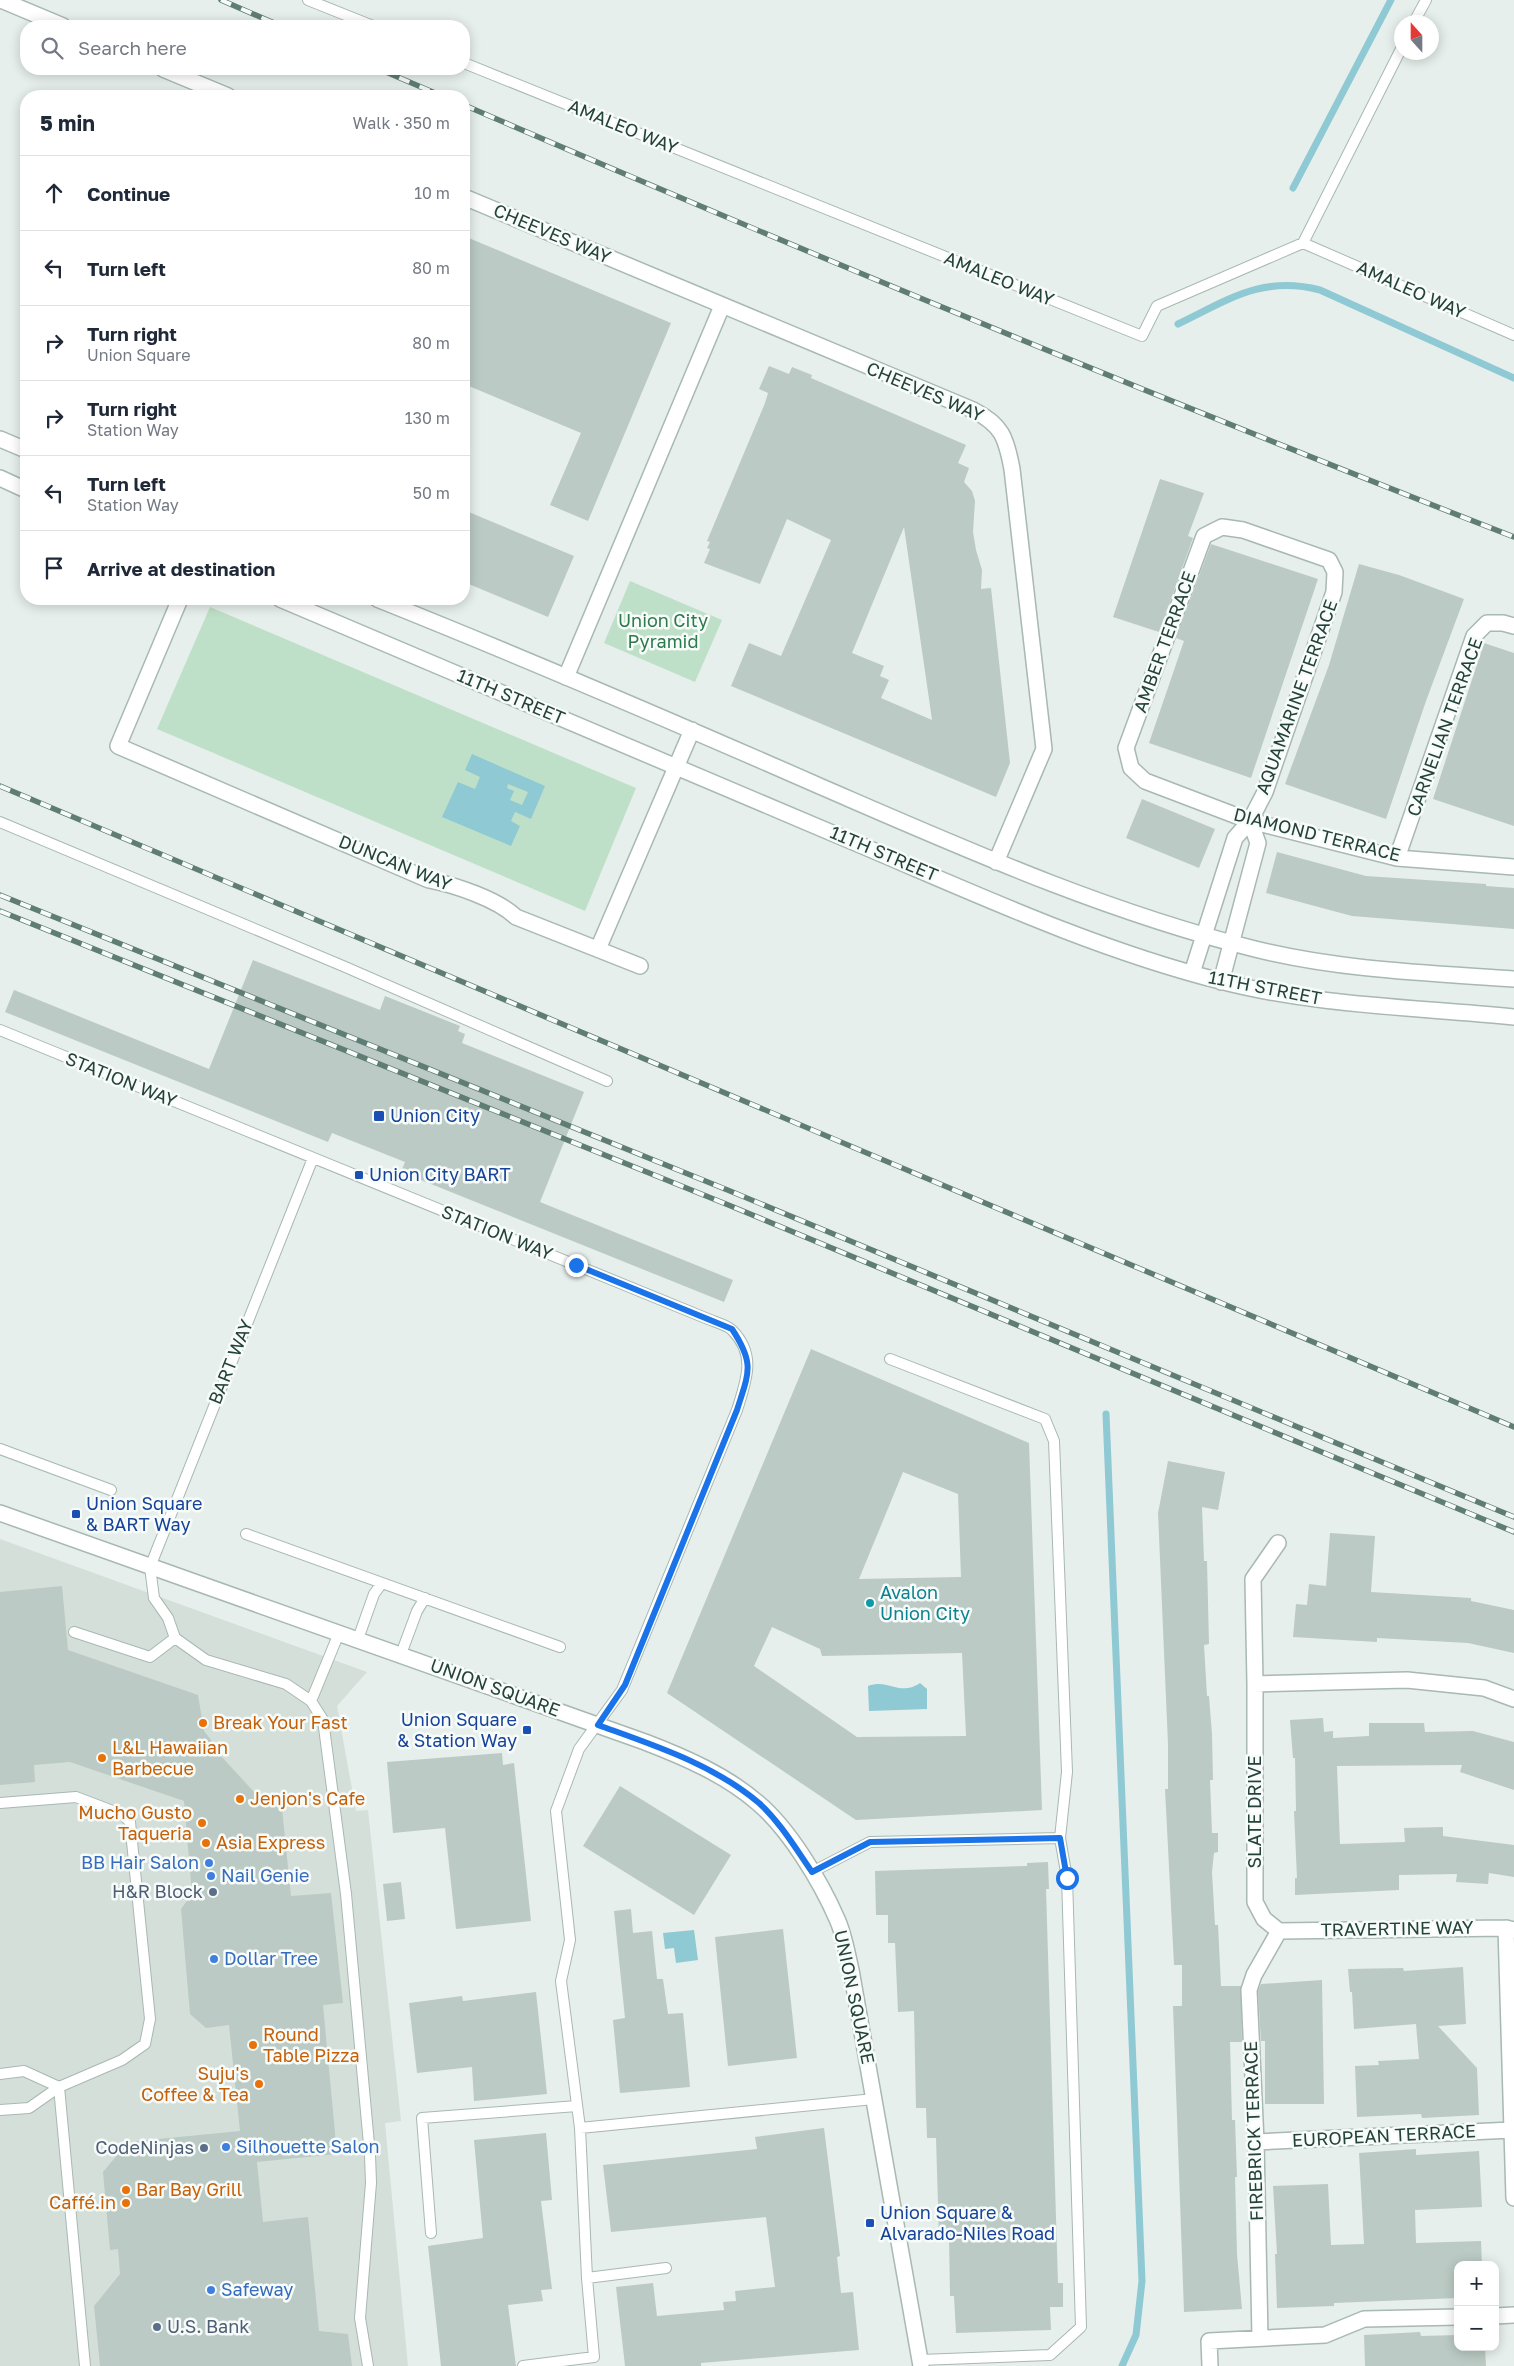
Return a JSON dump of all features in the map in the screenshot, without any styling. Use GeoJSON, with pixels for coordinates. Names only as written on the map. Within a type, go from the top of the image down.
{"type":"FeatureCollection","features":[{"type":"Feature","properties":{"kind":"street"},"geometry":{"type":"LineString","coordinates":[[1,0],[49,20]]}},
{"type":"Feature","properties":{"kind":"street"},"geometry":{"type":"LineString","coordinates":[[177,75],[214,90]]}},
{"type":"Feature","properties":{"kind":"street","name":"CHEEVES WAY"},"geometry":{"type":"LineString","coordinates":[[470,200],[973,410],[996,425],[1002,436],[1012,469],[1044,749],[996,862]]}},
{"type":"Feature","properties":{"kind":"street"},"geometry":{"type":"LineString","coordinates":[[566,677],[722,306]]}},
{"type":"Feature","properties":{"kind":"street"},"geometry":{"type":"LineString","coordinates":[[0,439],[20,447]]}},
{"type":"Feature","properties":{"kind":"street"},"geometry":{"type":"LineString","coordinates":[[0,478],[20,487]]}},
{"type":"Feature","properties":{"kind":"street","name":"AMBER TERRACE"},"geometry":{"type":"LineString","coordinates":[[1131,768],[1126,748],[1204,536],[1222,528],[1243,530],[1329,560],[1335,572]]}},
{"type":"Feature","properties":{"kind":"street","name":"AQUAMARINE TERRACE"},"geometry":{"type":"LineString","coordinates":[[1192,973],[1235,838],[1250,821],[1265,792],[1334,592],[1335,572]]}},
{"type":"Feature","properties":{"kind":"street","name":"DUNCAN WAY"},"geometry":{"type":"LineString","coordinates":[[177,605],[118,746],[430,880],[448,884],[508,909],[516,917],[598,949]]}},
{"type":"Feature","properties":{"kind":"street","name":"11TH STREET"},"geometry":{"type":"LineString","coordinates":[[294,605],[1011,908],[1091,939],[1221,982],[1301,998],[1368,1006],[1514,1017]]}},
{"type":"Feature","properties":{"kind":"street","name":"11TH STREET"},"geometry":{"type":"LineString","coordinates":[[392,605],[692,730],[996,862],[1072,892],[1256,950],[1346,965],[1514,979]]}},
{"type":"Feature","properties":{"kind":"street","name":"CARNELIAN TERRACE"},"geometry":{"type":"LineString","coordinates":[[1397,858],[1474,636],[1487,623],[1503,623],[1514,626]]}},
{"type":"Feature","properties":{"kind":"street"},"geometry":{"type":"LineString","coordinates":[[640,966],[598,949],[692,730]]}},
{"type":"Feature","properties":{"kind":"street","name":"DIAMOND TERRACE"},"geometry":{"type":"LineString","coordinates":[[1131,768],[1144,780],[1250,821],[1397,858],[1514,867]]}},
{"type":"Feature","properties":{"kind":"street"},"geometry":{"type":"LineString","coordinates":[[1221,982],[1230,942],[1258,843],[1250,821]]}},
{"type":"Feature","properties":{"kind":"street","name":"UNION SQUARE"},"geometry":{"type":"LineString","coordinates":[[0,1513],[402,1654],[682,1756],[720,1776],[759,1803],[788,1837],[812,1872],[837,1920],[851,1970],[921,2363]]}},
{"type":"Feature","properties":{"kind":"street","name":"SLATE DRIVE"},"geometry":{"type":"LineString","coordinates":[[1278,1543],[1253,1579],[1256,1684],[1255,1902],[1264,1919],[1279,1932]]}},
{"type":"Feature","properties":{"kind":"street"},"geometry":{"type":"LineString","coordinates":[[1256,1684],[1407,1680],[1484,1688],[1514,1699]]}},
{"type":"Feature","properties":{"kind":"street"},"geometry":{"type":"LineString","coordinates":[[1510,1929],[1514,2198]]}},
{"type":"Feature","properties":{"kind":"street","name":"TRAVERTINE WAY"},"geometry":{"type":"LineString","coordinates":[[1279,1932],[1510,1929]]}},
{"type":"Feature","properties":{"kind":"street","name":"FIREBRICK TERRACE"},"geometry":{"type":"LineString","coordinates":[[1260,2338],[1256,2142],[1249,1990],[1254,1975],[1279,1932]]}},
{"type":"Feature","properties":{"kind":"street","name":"EUROPEAN TERRACE"},"geometry":{"type":"LineString","coordinates":[[1256,2142],[1512,2130]]}},
{"type":"Feature","properties":{"kind":"street"},"geometry":{"type":"LineString","coordinates":[[1499,2316],[1514,2315]]}},
{"type":"Feature","properties":{"kind":"street"},"geometry":{"type":"LineString","coordinates":[[1210,2366],[1209,2341],[1326,2335],[1364,2319],[1454,2317]]}},
{"type":"Feature","properties":{"kind":"lane"},"geometry":{"type":"LineString","coordinates":[[308,0],[358,20]]}},
{"type":"Feature","properties":{"kind":"lane"},"geometry":{"type":"LineString","coordinates":[[1418,15],[1426,0]]}},
{"type":"Feature","properties":{"kind":"lane"},"geometry":{"type":"LineString","coordinates":[[1304,243],[1396,60]]}},
{"type":"Feature","properties":{"kind":"lane","name":"AMALEO WAY"},"geometry":{"type":"LineString","coordinates":[[470,65],[1142,336],[1157,306],[1304,243],[1514,335]]}},
{"type":"Feature","properties":{"kind":"lane"},"geometry":{"type":"LineString","coordinates":[[0,822],[343,966],[607,1081]]}},
{"type":"Feature","properties":{"kind":"lane","name":"STATION WAY"},"geometry":{"type":"LineString","coordinates":[[0,1030],[716,1322],[732,1329],[746,1351],[748,1375],[737,1410],[625,1685],[579,1749],[556,1810],[570,1940],[562,1981],[580,2128],[587,2278],[594,2357],[523,2366]]}},
{"type":"Feature","properties":{"kind":"lane","name":"BART WAY"},"geometry":{"type":"LineString","coordinates":[[150,1566],[313,1158]]}},
{"type":"Feature","properties":{"kind":"lane"},"geometry":{"type":"LineString","coordinates":[[890,1359],[1045,1419],[1054,1441],[1067,1772],[1060,1838],[1067,1878],[1081,2327],[1050,2354],[921,2363]]}},
{"type":"Feature","properties":{"kind":"lane"},"geometry":{"type":"LineString","coordinates":[[0,1449],[111,1490]]}},
{"type":"Feature","properties":{"kind":"lane"},"geometry":{"type":"LineString","coordinates":[[246,1534],[560,1647]]}},
{"type":"Feature","properties":{"kind":"lane"},"geometry":{"type":"LineString","coordinates":[[150,1566],[154,1598],[168,1618],[175,1638],[206,1660],[286,1684],[311,1701],[323,1720],[346,1894],[370,2147],[371,2183],[360,2318],[368,2366]]}},
{"type":"Feature","properties":{"kind":"lane"},"geometry":{"type":"LineString","coordinates":[[358,1639],[374,1594],[382,1583]]}},
{"type":"Feature","properties":{"kind":"lane"},"geometry":{"type":"LineString","coordinates":[[402,1654],[417,1611],[425,1598]]}},
{"type":"Feature","properties":{"kind":"lane"},"geometry":{"type":"LineString","coordinates":[[74,1632],[150,1658],[175,1638]]}},
{"type":"Feature","properties":{"kind":"lane"},"geometry":{"type":"LineString","coordinates":[[311,1701],[339,1633]]}},
{"type":"Feature","properties":{"kind":"lane"},"geometry":{"type":"LineString","coordinates":[[0,1803],[76,1797],[123,1815],[130,1822],[150,2003],[150,2018],[145,2044],[122,2060],[59,2088],[29,2108],[0,2110]]}},
{"type":"Feature","properties":{"kind":"lane"},"geometry":{"type":"LineString","coordinates":[[812,1872],[870,1842],[1060,1838]]}},
{"type":"Feature","properties":{"kind":"lane"},"geometry":{"type":"LineString","coordinates":[[0,2074],[24,2071],[59,2088]]}},
{"type":"Feature","properties":{"kind":"lane"},"geometry":{"type":"LineString","coordinates":[[59,2088],[85,2366]]}},
{"type":"Feature","properties":{"kind":"lane"},"geometry":{"type":"LineString","coordinates":[[580,2128],[874,2099]]}},
{"type":"Feature","properties":{"kind":"lane"},"geometry":{"type":"LineString","coordinates":[[431,2232],[422,2118],[577,2106]]}},
{"type":"Feature","properties":{"kind":"lane"},"geometry":{"type":"LineString","coordinates":[[587,2278],[666,2268]]}},
{"type":"Feature","properties":{"kind":"shaded area"},"geometry":{"type":"Polygon","coordinates":[[[0,1539],[367,1672],[337,1706],[356,1811],[368,1810],[401,2121],[385,2123],[408,2366],[0,2366],[0,1539]]]}},
{"type":"Feature","properties":{"kind":"green space","name":"Union City Pyramid"},"geometry":{"type":"Polygon","coordinates":[[[630,581],[722,620],[695,682],[604,643],[630,581]]]}},
{"type":"Feature","properties":{"kind":"green space"},"geometry":{"type":"Polygon","coordinates":[[[210,607],[636,788],[585,911],[157,729],[210,607]]]}},
{"type":"Feature","properties":{"kind":"water"},"geometry":{"type":"Polygon","coordinates":[[[472,754],[545,786],[531,819],[515,812],[511,821],[520,826],[511,846],[442,817],[458,782],[475,789],[480,777],[465,770],[472,754]],[[508,784],[507,788],[514,791],[510,800],[522,805],[528,792],[508,784]]]}},
{"type":"Feature","properties":{"kind":"water"},"geometry":{"type":"Polygon","coordinates":[[[920,1683],[927,1689],[927,1709],[869,1711],[868,1686],[882,1684],[906,1688],[920,1683]]]}},
{"type":"Feature","properties":{"kind":"water"},"geometry":{"type":"Polygon","coordinates":[[[694,1930],[698,1960],[676,1963],[674,1948],[665,1949],[663,1933],[694,1930]]]}},
{"type":"Feature","properties":{"kind":"building"},"geometry":{"type":"Polygon","coordinates":[[[470,239],[671,323],[588,521],[550,505],[581,433],[470,387],[470,239]]]}},
{"type":"Feature","properties":{"kind":"building"},"geometry":{"type":"Polygon","coordinates":[[[769,366],[789,374],[792,367],[812,375],[811,378],[966,445],[958,463],[969,468],[964,482],[972,491],[975,501],[973,532],[982,570],[981,589],[991,588],[1010,763],[996,797],[731,686],[749,643],[781,656],[831,540],[787,519],[760,584],[704,563],[710,549],[707,548],[710,542],[707,541],[765,403],[768,393],[759,389],[769,366]],[[904,527],[852,653],[884,666],[880,676],[889,680],[881,698],[932,720],[904,527]]]}},
{"type":"Feature","properties":{"kind":"building"},"geometry":{"type":"Polygon","coordinates":[[[1160,479],[1204,493],[1188,536],[1193,538],[1159,632],[1113,617],[1160,479]]]}},
{"type":"Feature","properties":{"kind":"building"},"geometry":{"type":"Polygon","coordinates":[[[470,513],[574,556],[548,617],[470,584],[470,513]]]}},
{"type":"Feature","properties":{"kind":"building"},"geometry":{"type":"Polygon","coordinates":[[[1211,544],[1318,579],[1251,778],[1149,743],[1184,641],[1176,638],[1211,544]]]}},
{"type":"Feature","properties":{"kind":"building"},"geometry":{"type":"Polygon","coordinates":[[[1359,564],[1399,575],[1464,599],[1426,701],[1386,819],[1285,784],[1329,665],[1359,564]]]}},
{"type":"Feature","properties":{"kind":"building"},"geometry":{"type":"Polygon","coordinates":[[[1484,643],[1514,653],[1514,826],[1433,799],[1484,643]]]}},
{"type":"Feature","properties":{"kind":"building"},"geometry":{"type":"Polygon","coordinates":[[[1142,799],[1215,829],[1199,868],[1126,838],[1142,799]]]}},
{"type":"Feature","properties":{"kind":"building"},"geometry":{"type":"Polygon","coordinates":[[[1277,852],[1366,876],[1486,884],[1486,886],[1514,888],[1514,929],[1352,916],[1266,893],[1277,852]]]}},
{"type":"Feature","properties":{"kind":"building"},"geometry":{"type":"Polygon","coordinates":[[[253,960],[380,1010],[385,996],[460,1026],[458,1031],[465,1034],[462,1043],[584,1092],[540,1202],[733,1280],[724,1302],[401,1172],[405,1162],[332,1133],[328,1142],[5,1012],[14,990],[209,1069],[253,960]]]}},
{"type":"Feature","properties":{"kind":"building","name":"Avalon Union City"},"geometry":{"type":"Polygon","coordinates":[[[811,1349],[1029,1443],[1042,1810],[856,1820],[667,1693],[811,1349]],[[903,1472],[859,1579],[961,1577],[958,1494],[903,1472]],[[772,1627],[754,1666],[857,1737],[966,1736],[962,1653],[822,1656],[820,1649],[772,1627]]]}},
{"type":"Feature","properties":{"kind":"building"},"geometry":{"type":"Polygon","coordinates":[[[1168,1461],[1225,1472],[1218,1510],[1202,1507],[1204,1561],[1207,1561],[1209,1644],[1204,1645],[1207,1696],[1209,1696],[1212,1734],[1213,1780],[1210,1780],[1212,1833],[1218,1833],[1218,1852],[1214,1853],[1212,1872],[1215,1925],[1218,1925],[1221,1986],[1241,1986],[1242,2042],[1230,2042],[1232,2120],[1235,2120],[1237,2177],[1235,2177],[1237,2254],[1242,2309],[1184,2312],[1173,2006],[1182,2006],[1182,1965],[1174,1965],[1165,1789],[1168,1789],[1168,1744],[1158,1513],[1168,1461]]]}},
{"type":"Feature","properties":{"kind":"building"},"geometry":{"type":"Polygon","coordinates":[[[1330,1533],[1375,1536],[1371,1592],[1471,1598],[1471,1601],[1514,1610],[1514,1653],[1468,1643],[1377,1638],[1377,1642],[1293,1637],[1296,1604],[1307,1605],[1309,1584],[1326,1586],[1330,1533]]]}},
{"type":"Feature","properties":{"kind":"building"},"geometry":{"type":"Polygon","coordinates":[[[62,1586],[68,1650],[198,1695],[204,1731],[223,1755],[221,1756],[255,1793],[264,1793],[267,1799],[281,1799],[291,1896],[331,1893],[343,2003],[323,2005],[337,2154],[257,2162],[263,2222],[308,2217],[319,2331],[348,2334],[352,2366],[100,2366],[94,2306],[120,2274],[118,2249],[110,2250],[103,2172],[128,2142],[240,2131],[229,2025],[206,2028],[190,2014],[181,1909],[192,1894],[184,1801],[70,1762],[34,1765],[35,1782],[0,1785],[0,1592],[62,1586]]]}},
{"type":"Feature","properties":{"kind":"building"},"geometry":{"type":"Polygon","coordinates":[[[1323,1718],[1324,1732],[1333,1731],[1333,1738],[1369,1736],[1369,1723],[1424,1723],[1425,1732],[1473,1731],[1514,1742],[1514,1790],[1460,1772],[1462,1765],[1337,1766],[1340,1844],[1405,1842],[1404,1828],[1443,1827],[1443,1836],[1514,1845],[1514,1877],[1489,1873],[1488,1884],[1456,1882],[1457,1874],[1399,1875],[1399,1890],[1295,1895],[1295,1878],[1297,1878],[1294,1811],[1296,1811],[1295,1758],[1293,1758],[1290,1720],[1323,1718]]]}},
{"type":"Feature","properties":{"kind":"building"},"geometry":{"type":"Polygon","coordinates":[[[502,1753],[503,1765],[514,1763],[531,1921],[456,1929],[445,1828],[393,1833],[387,1762],[502,1753]]]}},
{"type":"Feature","properties":{"kind":"building"},"geometry":{"type":"Polygon","coordinates":[[[620,1786],[731,1855],[694,1915],[583,1846],[620,1786]]]}},
{"type":"Feature","properties":{"kind":"building"},"geometry":{"type":"Polygon","coordinates":[[[1048,1862],[1049,1889],[1046,1889],[1058,2283],[1063,2283],[1063,2307],[1050,2307],[1051,2330],[956,2333],[954,2296],[950,2296],[949,2237],[939,2237],[936,2138],[927,2138],[926,2108],[916,2108],[914,2011],[898,2012],[895,1943],[888,1943],[888,1915],[876,1915],[875,1871],[1027,1866],[1027,1863],[1048,1862]]]}},
{"type":"Feature","properties":{"kind":"building"},"geometry":{"type":"Polygon","coordinates":[[[401,1882],[405,1919],[387,1921],[383,1884],[401,1882]]]}},
{"type":"Feature","properties":{"kind":"building"},"geometry":{"type":"Polygon","coordinates":[[[631,1909],[633,1933],[652,1931],[657,1979],[663,1979],[668,2014],[683,2013],[690,2087],[620,2093],[613,2020],[625,2018],[614,1911],[631,1909]]]}},
{"type":"Feature","properties":{"kind":"building"},"geometry":{"type":"Polygon","coordinates":[[[783,1929],[797,2058],[728,2066],[715,1937],[783,1929]]]}},
{"type":"Feature","properties":{"kind":"building"},"geometry":{"type":"Polygon","coordinates":[[[1463,1967],[1466,2024],[1438,2026],[1477,2068],[1479,2115],[1422,2118],[1421,2114],[1357,2117],[1355,2066],[1379,2065],[1378,2061],[1419,2059],[1416,2024],[1354,2029],[1352,1992],[1350,1992],[1348,1969],[1403,1968],[1404,1971],[1463,1967]]]}},
{"type":"Feature","properties":{"kind":"building"},"geometry":{"type":"Polygon","coordinates":[[[1322,1980],[1324,2104],[1265,2104],[1265,2041],[1261,2041],[1258,1991],[1261,1984],[1322,1980]]]}},
{"type":"Feature","properties":{"kind":"building"},"geometry":{"type":"Polygon","coordinates":[[[536,1992],[547,2094],[474,2101],[472,2067],[417,2073],[409,2003],[462,1996],[463,2001],[536,1992]]]}},
{"type":"Feature","properties":{"kind":"building"},"geometry":{"type":"Polygon","coordinates":[[[824,2128],[840,2256],[837,2257],[841,2293],[853,2292],[859,2350],[701,2363],[701,2366],[625,2366],[616,2287],[653,2283],[657,2316],[724,2310],[723,2302],[736,2301],[735,2291],[775,2287],[766,2217],[611,2232],[603,2165],[757,2149],[755,2137],[824,2128]]]}},
{"type":"Feature","properties":{"kind":"building"},"geometry":{"type":"Polygon","coordinates":[[[546,2133],[552,2200],[541,2201],[552,2289],[541,2290],[543,2301],[508,2305],[516,2366],[441,2366],[428,2246],[483,2238],[474,2140],[546,2133]]]}},
{"type":"Feature","properties":{"kind":"building"},"geometry":{"type":"Polygon","coordinates":[[[1416,2149],[1416,2155],[1479,2151],[1482,2207],[1415,2210],[1416,2243],[1481,2241],[1482,2261],[1454,2261],[1454,2298],[1334,2303],[1334,2306],[1277,2308],[1275,2254],[1277,2254],[1273,2186],[1328,2184],[1331,2245],[1364,2244],[1359,2153],[1416,2149]]]}},
{"type":"Feature","properties":{"kind":"building"},"geometry":{"type":"Polygon","coordinates":[[[1420,2332],[1421,2336],[1454,2335],[1454,2351],[1485,2351],[1486,2366],[1365,2366],[1364,2335],[1420,2332]]]}},
{"type":"Feature","properties":{"kind":"waterway"},"geometry":{"type":"LineString","coordinates":[[1293,188],[1391,0]]}},
{"type":"Feature","properties":{"kind":"waterway"},"geometry":{"type":"LineString","coordinates":[[1178,324],[1246,292],[1280,286],[1299,286],[1320,290],[1514,378]]}},
{"type":"Feature","properties":{"kind":"waterway"},"geometry":{"type":"LineString","coordinates":[[1106,1414],[1142,2281],[1136,2335],[1122,2366]]}},
{"type":"Feature","properties":{"kind":"railway"},"geometry":{"type":"LineString","coordinates":[[221,0],[267,20]]}},
{"type":"Feature","properties":{"kind":"railway"},"geometry":{"type":"LineString","coordinates":[[393,75],[428,90]]}},
{"type":"Feature","properties":{"kind":"railway"},"geometry":{"type":"LineString","coordinates":[[470,108],[987,326],[1514,537]]}},
{"type":"Feature","properties":{"kind":"railway"},"geometry":{"type":"LineString","coordinates":[[0,786],[1514,1427]]}},
{"type":"Feature","properties":{"kind":"railway"},"geometry":{"type":"LineString","coordinates":[[0,895],[730,1191],[1514,1517]]}},
{"type":"Feature","properties":{"kind":"railway"},"geometry":{"type":"LineString","coordinates":[[0,911],[726,1204],[1514,1532]]}},
{"type":"Feature","properties":{"kind":"place","name":"Union City"},"geometry":{"type":"Point","coordinates":[379,1116]}},
{"type":"Feature","properties":{"kind":"place","name":"Union City BART"},"geometry":{"type":"Point","coordinates":[359,1175]}},
{"type":"Feature","properties":{"kind":"place","name":"Union Square & BART Way"},"geometry":{"type":"Point","coordinates":[76,1514]}},
{"type":"Feature","properties":{"kind":"place","name":"Avalon Union City"},"geometry":{"type":"Point","coordinates":[870,1603]}},
{"type":"Feature","properties":{"kind":"place","name":"Break Your Fast"},"geometry":{"type":"Point","coordinates":[203,1723]}},
{"type":"Feature","properties":{"kind":"place","name":"Union Square & Station Way"},"geometry":{"type":"Point","coordinates":[527,1730]}},
{"type":"Feature","properties":{"kind":"place","name":"L&L Hawaiian Barbecue"},"geometry":{"type":"Point","coordinates":[102,1758]}},
{"type":"Feature","properties":{"kind":"place","name":"Jenjon's Cafe"},"geometry":{"type":"Point","coordinates":[240,1799]}},
{"type":"Feature","properties":{"kind":"place","name":"Mucho Gusto Taqueria"},"geometry":{"type":"Point","coordinates":[202,1823]}},
{"type":"Feature","properties":{"kind":"place","name":"Asia Express"},"geometry":{"type":"Point","coordinates":[206,1843]}},
{"type":"Feature","properties":{"kind":"place","name":"BB Hair Salon"},"geometry":{"type":"Point","coordinates":[209,1863]}},
{"type":"Feature","properties":{"kind":"place","name":"Nail Genie"},"geometry":{"type":"Point","coordinates":[211,1876]}},
{"type":"Feature","properties":{"kind":"place","name":"H&R Block"},"geometry":{"type":"Point","coordinates":[213,1892]}},
{"type":"Feature","properties":{"kind":"place","name":"Dollar Tree"},"geometry":{"type":"Point","coordinates":[214,1959]}},
{"type":"Feature","properties":{"kind":"place","name":"Round Table Pizza"},"geometry":{"type":"Point","coordinates":[253,2045]}},
{"type":"Feature","properties":{"kind":"place","name":"Suju's Coffee & Tea"},"geometry":{"type":"Point","coordinates":[259,2084]}},
{"type":"Feature","properties":{"kind":"place","name":"Silhouette Salon"},"geometry":{"type":"Point","coordinates":[226,2147]}},
{"type":"Feature","properties":{"kind":"place","name":"CodeNinjas"},"geometry":{"type":"Point","coordinates":[204,2148]}},
{"type":"Feature","properties":{"kind":"place","name":"Bar Bay Grill"},"geometry":{"type":"Point","coordinates":[126,2190]}},
{"type":"Feature","properties":{"kind":"place","name":"Caffé.in"},"geometry":{"type":"Point","coordinates":[126,2203]}},
{"type":"Feature","properties":{"kind":"place","name":"Union Square & Alvarado-Niles Road"},"geometry":{"type":"Point","coordinates":[870,2223]}},
{"type":"Feature","properties":{"kind":"place","name":"Safeway"},"geometry":{"type":"Point","coordinates":[211,2290]}},
{"type":"Feature","properties":{"kind":"place","name":"U.S. Bank"},"geometry":{"type":"Point","coordinates":[157,2327]}},
{"type":"Feature","properties":{"kind":"route"},"geometry":{"type":"LineString","coordinates":[[576,1265],[732,1329],[746,1351],[748,1375],[737,1410],[625,1685],[598,1725],[682,1756],[720,1776],[759,1803],[788,1837],[812,1872],[870,1842],[1060,1838],[1067,1878]]}}]}
